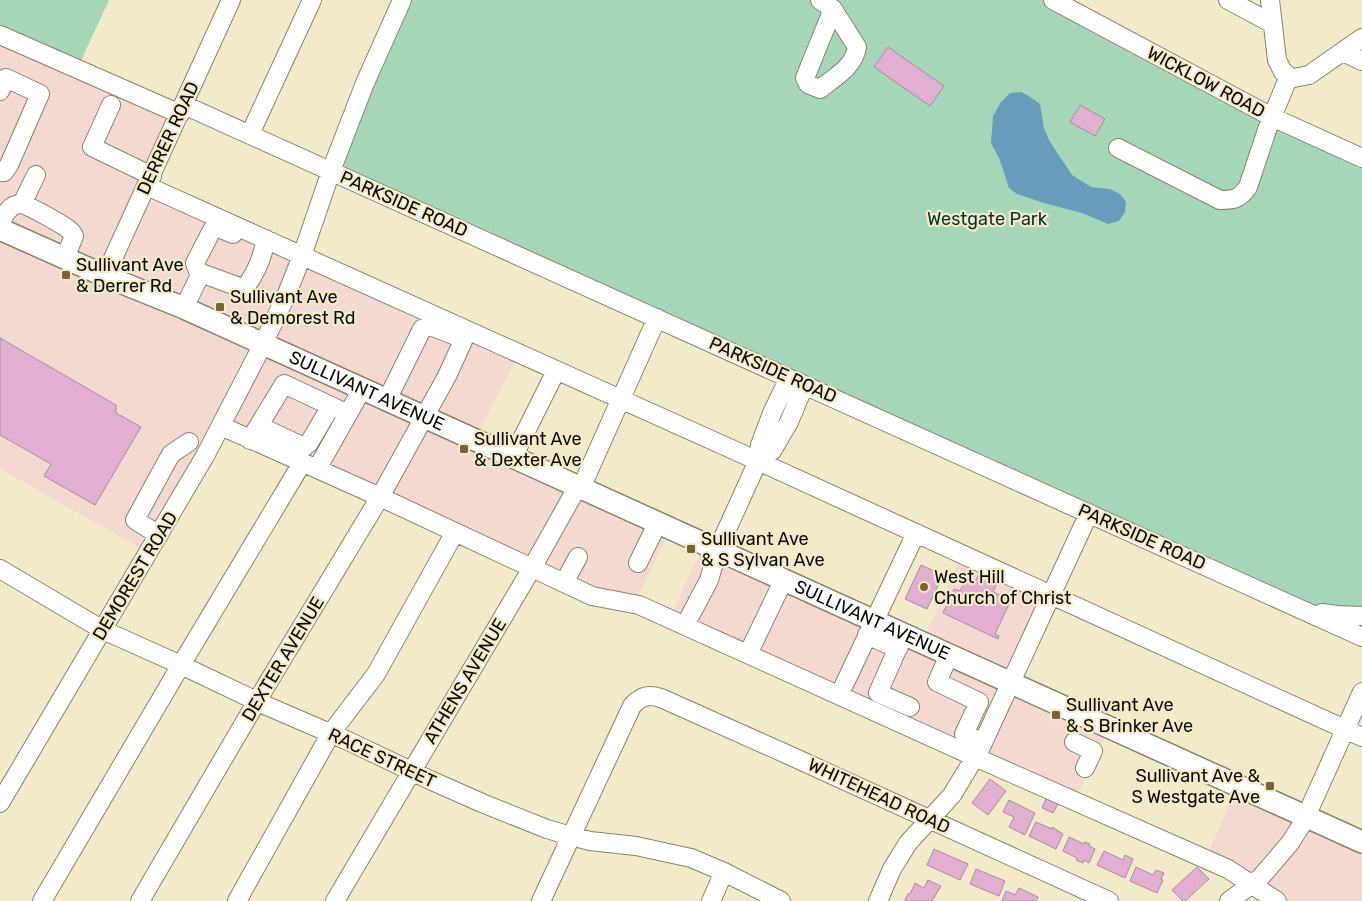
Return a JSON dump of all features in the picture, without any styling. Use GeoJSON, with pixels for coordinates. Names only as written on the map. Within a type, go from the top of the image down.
{"type":"FeatureCollection","features":[{"type":"Feature","properties":{"kind":"main road","name":"SULLIVANT AVENUE"},"geometry":{"type":"LineString","coordinates":[[0,229],[105,276],[184,308],[784,579],[870,628],[901,642],[949,654],[1362,842]]}},
{"type":"Feature","properties":{"kind":"street","name":"DERRER ROAD"},"geometry":{"type":"LineString","coordinates":[[105,276],[231,0]]}},
{"type":"Feature","properties":{"kind":"street"},"geometry":{"type":"LineString","coordinates":[[250,134],[312,0]]}},
{"type":"Feature","properties":{"kind":"street","name":"DEMOREST ROAD"},"geometry":{"type":"LineString","coordinates":[[0,803],[205,456],[264,344],[302,256],[331,171],[365,83],[402,0]]}},
{"type":"Feature","properties":{"kind":"street","name":"WICKLOW ROAD"},"geometry":{"type":"LineString","coordinates":[[1053,0],[1070,4],[1272,117],[1362,158]]}},
{"type":"Feature","properties":{"kind":"street"},"geometry":{"type":"LineString","coordinates":[[1228,0],[1273,24]]}},
{"type":"Feature","properties":{"kind":"street"},"geometry":{"type":"LineString","coordinates":[[1270,0],[1277,60],[1283,72],[1289,76],[1301,78],[1309,75],[1362,38]]}},
{"type":"Feature","properties":{"kind":"street","name":"PARKSIDE ROAD"},"geometry":{"type":"LineString","coordinates":[[0,37],[182,110],[250,134],[1362,637]]}},
{"type":"Feature","properties":{"kind":"street"},"geometry":{"type":"LineString","coordinates":[[1343,52],[1362,61]]}},
{"type":"Feature","properties":{"kind":"street"},"geometry":{"type":"LineString","coordinates":[[1118,148],[1220,200],[1233,200],[1242,195],[1248,187],[1272,117],[1289,76]]}},
{"type":"Feature","properties":{"kind":"street"},"geometry":{"type":"LineString","coordinates":[[0,90],[6,78],[40,94],[9,165],[4,172],[0,172]]}},
{"type":"Feature","properties":{"kind":"street"},"geometry":{"type":"LineString","coordinates":[[111,105],[92,148],[265,243]]}},
{"type":"Feature","properties":{"kind":"street"},"geometry":{"type":"LineString","coordinates":[[22,204],[36,175]]}},
{"type":"Feature","properties":{"kind":"street"},"geometry":{"type":"LineString","coordinates":[[0,225],[6,211],[22,204],[70,230],[74,236],[65,258]]}},
{"type":"Feature","properties":{"kind":"street"},"geometry":{"type":"LineString","coordinates":[[184,308],[213,228],[216,227],[302,256],[758,461],[1362,737]]}},
{"type":"Feature","properties":{"kind":"street"},"geometry":{"type":"LineString","coordinates":[[198,268],[234,286],[246,286],[252,278],[265,243]]}},
{"type":"Feature","properties":{"kind":"street","name":"ATHENS AVENUE"},"geometry":{"type":"LineString","coordinates":[[336,901],[580,487],[657,318]]}},
{"type":"Feature","properties":{"kind":"street","name":"DEXTER AVENUE"},"geometry":{"type":"LineString","coordinates":[[140,901],[257,701],[380,498],[447,376],[463,340],[428,325],[422,328],[387,400]]}},
{"type":"Feature","properties":{"kind":"street"},"geometry":{"type":"LineString","coordinates":[[513,457],[556,370]]}},
{"type":"Feature","properties":{"kind":"street"},"geometry":{"type":"LineString","coordinates":[[690,616],[709,580],[718,549],[758,461],[772,451],[789,422],[802,391],[798,382]]}},
{"type":"Feature","properties":{"kind":"street"},"geometry":{"type":"LineString","coordinates":[[255,433],[284,384],[348,414]]}},
{"type":"Feature","properties":{"kind":"street"},"geometry":{"type":"LineString","coordinates":[[42,901],[181,665],[310,466],[328,451],[362,389]]}},
{"type":"Feature","properties":{"kind":"street"},"geometry":{"type":"LineString","coordinates":[[221,426],[255,433],[304,447],[309,443],[331,406]]}},
{"type":"Feature","properties":{"kind":"street"},"geometry":{"type":"LineString","coordinates":[[255,433],[310,466],[592,596],[639,605],[748,654],[979,750],[1228,869],[1277,901]]}},
{"type":"Feature","properties":{"kind":"street"},"geometry":{"type":"LineString","coordinates":[[159,535],[135,520],[171,454],[188,442]]}},
{"type":"Feature","properties":{"kind":"street"},"geometry":{"type":"LineString","coordinates":[[309,443],[328,451]]}},
{"type":"Feature","properties":{"kind":"street"},"geometry":{"type":"LineString","coordinates":[[878,901],[892,870],[908,843],[952,795],[979,750],[1089,513]]}},
{"type":"Feature","properties":{"kind":"street"},"geometry":{"type":"LineString","coordinates":[[638,563],[658,522]]}},
{"type":"Feature","properties":{"kind":"street"},"geometry":{"type":"LineString","coordinates":[[237,901],[331,733],[376,674],[455,532]]}},
{"type":"Feature","properties":{"kind":"street"},"geometry":{"type":"LineString","coordinates":[[844,685],[916,533]]}},
{"type":"Feature","properties":{"kind":"street"},"geometry":{"type":"LineString","coordinates":[[564,583],[578,557]]}},
{"type":"Feature","properties":{"kind":"street","name":"RACE STREET"},"geometry":{"type":"LineString","coordinates":[[0,569],[102,630],[482,803],[547,829],[571,836],[590,841],[636,846],[691,858],[724,872],[781,901]]}},
{"type":"Feature","properties":{"kind":"street"},"geometry":{"type":"LineString","coordinates":[[748,654],[784,579]]}},
{"type":"Feature","properties":{"kind":"street"},"geometry":{"type":"LineString","coordinates":[[1295,606],[1329,614],[1362,616]]}},
{"type":"Feature","properties":{"kind":"street"},"geometry":{"type":"LineString","coordinates":[[901,642],[878,693],[910,707]]}},
{"type":"Feature","properties":{"kind":"street"},"geometry":{"type":"LineString","coordinates":[[949,654],[936,682],[979,702],[964,734],[979,750]]}},
{"type":"Feature","properties":{"kind":"street"},"geometry":{"type":"LineString","coordinates":[[1229,901],[1260,878],[1290,843],[1307,816],[1362,692]]}},
{"type":"Feature","properties":{"kind":"street","name":"WHITEHEAD ROAD"},"geometry":{"type":"LineString","coordinates":[[571,836],[632,706],[641,697],[648,695],[661,698],[1109,901]]}},
{"type":"Feature","properties":{"kind":"street"},"geometry":{"type":"LineString","coordinates":[[1085,768],[1093,751],[1080,744],[1097,721]]}},
{"type":"Feature","properties":{"kind":"street"},"geometry":{"type":"LineString","coordinates":[[541,901],[571,836]]}},
{"type":"Feature","properties":{"kind":"street"},"geometry":{"type":"LineString","coordinates":[[710,901],[724,872]]}},
{"type":"Feature","properties":{"kind":"shaded area"},"geometry":{"type":"Polygon","coordinates":[[[0,32],[184,112],[149,186],[519,354],[477,435],[671,527],[632,609],[223,431],[149,553],[0,469],[0,32]]]}},
{"type":"Feature","properties":{"kind":"shaded area"},"geometry":{"type":"Polygon","coordinates":[[[705,541],[923,640],[963,552],[1055,594],[1015,681],[1110,725],[1073,805],[669,620],[705,541]]]}},
{"type":"Feature","properties":{"kind":"shaded area"},"geometry":{"type":"Polygon","coordinates":[[[1239,783],[1362,839],[1362,901],[1272,901],[1204,862],[1239,783]]]}},
{"type":"Feature","properties":{"kind":"green space"},"geometry":{"type":"Polygon","coordinates":[[[0,0],[109,0],[78,67],[0,32],[0,0]]]}},
{"type":"Feature","properties":{"kind":"green space","name":"Westgate Park"},"geometry":{"type":"Polygon","coordinates":[[[410,0],[1043,0],[1257,115],[1362,164],[1362,613],[1322,608],[1288,597],[348,171],[343,166],[342,160],[410,0]]]}},
{"type":"Feature","properties":{"kind":"water"},"geometry":{"type":"Polygon","coordinates":[[[1021,92],[1040,104],[1044,128],[1050,142],[1072,175],[1091,187],[1110,189],[1120,194],[1126,202],[1125,212],[1119,221],[1108,224],[1082,213],[1017,194],[1009,188],[1000,160],[991,143],[993,116],[1001,102],[1010,93],[1021,92]]]}},
{"type":"Feature","properties":{"kind":"building"},"geometry":{"type":"Polygon","coordinates":[[[888,47],[944,86],[930,106],[874,67],[888,47]]]}},
{"type":"Feature","properties":{"kind":"building"},"geometry":{"type":"Polygon","coordinates":[[[1080,105],[1105,119],[1095,136],[1070,122],[1080,105]]]}},
{"type":"Feature","properties":{"kind":"building"},"geometry":{"type":"Polygon","coordinates":[[[0,338],[116,405],[116,413],[141,427],[95,505],[44,476],[51,464],[0,435],[0,338]]]}},
{"type":"Feature","properties":{"kind":"building","name":"West Hill Church of Christ"},"geometry":{"type":"Polygon","coordinates":[[[921,565],[943,575],[927,609],[905,599],[921,565]]]}},
{"type":"Feature","properties":{"kind":"building"},"geometry":{"type":"Polygon","coordinates":[[[981,570],[999,578],[993,592],[1011,600],[995,634],[999,636],[998,639],[943,613],[954,589],[960,591],[966,580],[974,584],[981,570]]]}},
{"type":"Feature","properties":{"kind":"building"},"geometry":{"type":"Polygon","coordinates":[[[990,779],[1006,791],[988,815],[972,803],[990,779]]]}},
{"type":"Feature","properties":{"kind":"building"},"geometry":{"type":"Polygon","coordinates":[[[1047,796],[1059,802],[1053,813],[1042,808],[1047,796]]]}},
{"type":"Feature","properties":{"kind":"building"},"geometry":{"type":"Polygon","coordinates":[[[1009,800],[1035,813],[1025,835],[1009,827],[1014,817],[1003,812],[1009,800]]]}},
{"type":"Feature","properties":{"kind":"building"},"geometry":{"type":"Polygon","coordinates":[[[1036,822],[1052,829],[1052,827],[1063,834],[1056,849],[1029,836],[1036,822]]]}},
{"type":"Feature","properties":{"kind":"building"},"geometry":{"type":"Polygon","coordinates":[[[1069,837],[1084,844],[1085,842],[1090,844],[1089,846],[1095,849],[1089,863],[1084,860],[1083,863],[1076,860],[1077,858],[1063,851],[1069,837]]]}},
{"type":"Feature","properties":{"kind":"building"},"geometry":{"type":"Polygon","coordinates":[[[934,849],[968,864],[960,880],[927,865],[934,849]]]}},
{"type":"Feature","properties":{"kind":"building"},"geometry":{"type":"Polygon","coordinates":[[[1104,851],[1123,860],[1125,855],[1133,859],[1125,878],[1097,865],[1104,851]]]}},
{"type":"Feature","properties":{"kind":"building"},"geometry":{"type":"Polygon","coordinates":[[[1136,867],[1153,875],[1156,870],[1164,873],[1157,893],[1130,881],[1136,867]]]}},
{"type":"Feature","properties":{"kind":"building"},"geometry":{"type":"Polygon","coordinates":[[[1197,867],[1209,879],[1183,901],[1172,890],[1197,867]]]}},
{"type":"Feature","properties":{"kind":"building"},"geometry":{"type":"Polygon","coordinates":[[[976,869],[1005,881],[999,896],[970,884],[976,869]]]}},
{"type":"Feature","properties":{"kind":"building"},"geometry":{"type":"Polygon","coordinates":[[[928,880],[941,886],[932,901],[905,900],[915,883],[924,888],[928,880]]]}},
{"type":"Feature","properties":{"kind":"building"},"geometry":{"type":"Polygon","coordinates":[[[1019,888],[1038,897],[1036,901],[1002,901],[1006,891],[1015,895],[1019,888]]]}},
{"type":"Feature","properties":{"kind":"place","name":"Sullivant Ave & Derrer Rd"},"geometry":{"type":"Point","coordinates":[66,275]}},
{"type":"Feature","properties":{"kind":"place","name":"Sullivant Ave & Demorest Rd"},"geometry":{"type":"Point","coordinates":[220,307]}},
{"type":"Feature","properties":{"kind":"place","name":"Sullivant Ave & Dexter Ave"},"geometry":{"type":"Point","coordinates":[464,449]}},
{"type":"Feature","properties":{"kind":"place","name":"Sullivant Ave & S Sylvan Ave"},"geometry":{"type":"Point","coordinates":[691,549]}},
{"type":"Feature","properties":{"kind":"place","name":"West Hill Church of Christ"},"geometry":{"type":"Point","coordinates":[924,587]}},
{"type":"Feature","properties":{"kind":"place","name":"Sullivant Ave & S Brinker Ave"},"geometry":{"type":"Point","coordinates":[1056,715]}},
{"type":"Feature","properties":{"kind":"place","name":"Sullivant Ave & S Westgate Ave"},"geometry":{"type":"Point","coordinates":[1270,786]}}]}
